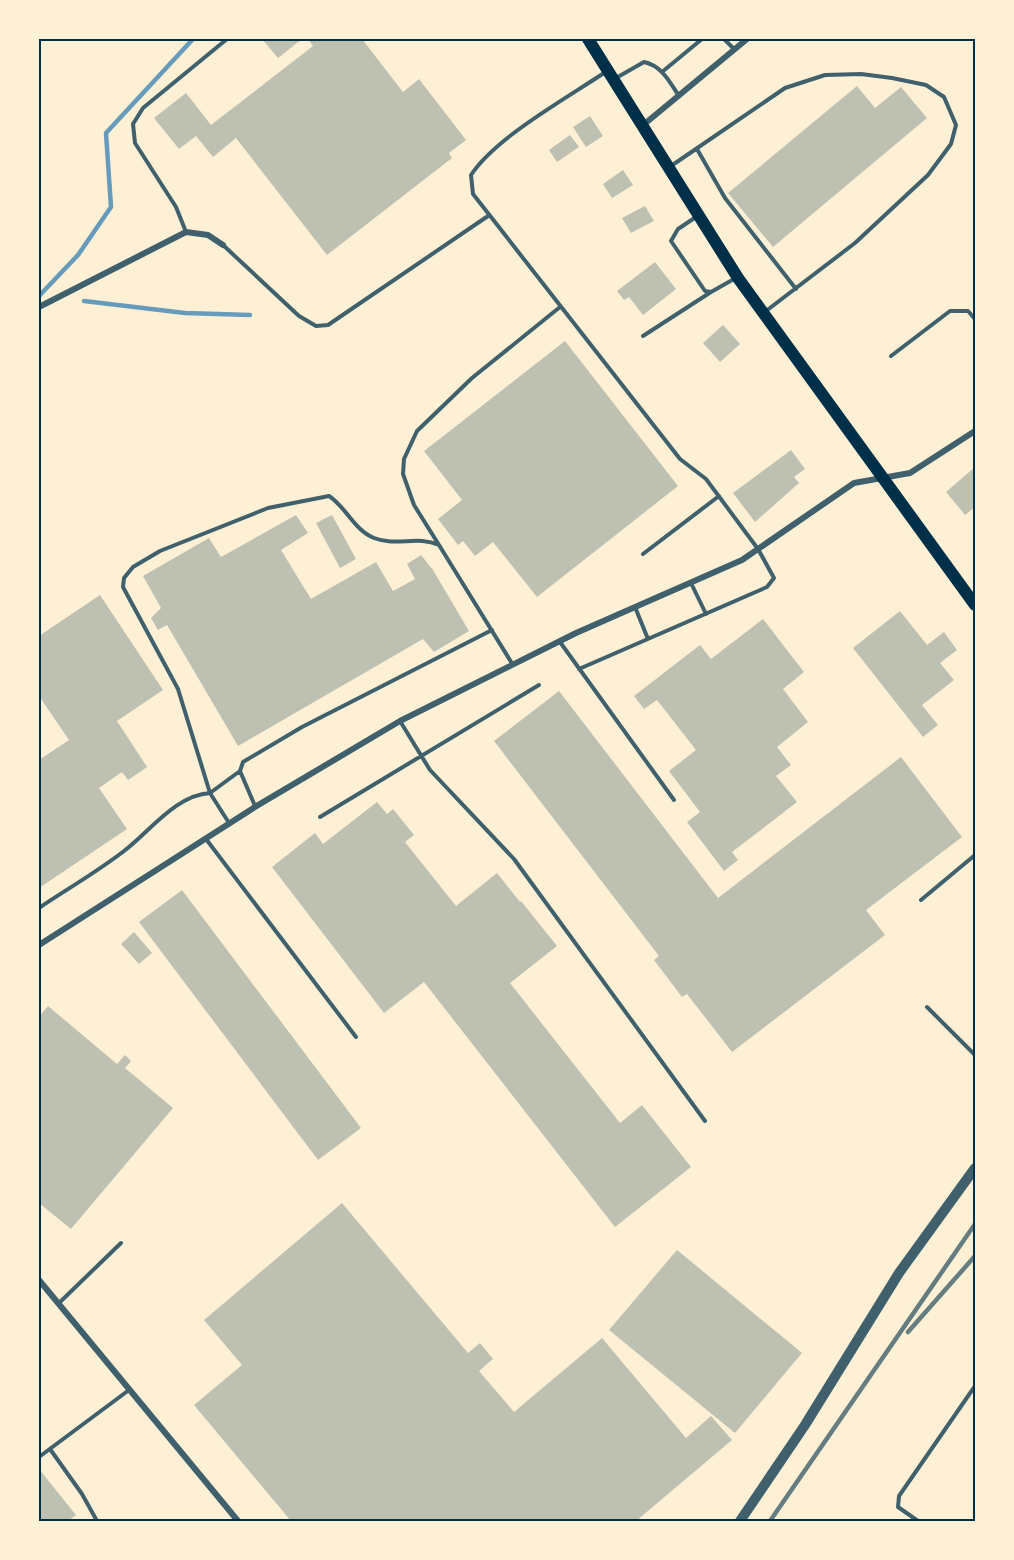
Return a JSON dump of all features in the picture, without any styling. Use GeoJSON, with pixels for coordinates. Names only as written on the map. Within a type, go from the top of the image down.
{"type":"FeatureCollection","features":[{"type":"Feature","properties":{"kind":"main road"},"geometry":{"type":"LineString","coordinates":[[588,39],[738,278],[975,605]]}},
{"type":"Feature","properties":{"kind":"street"},"geometry":{"type":"LineString","coordinates":[[642,127],[747,39]]}},
{"type":"Feature","properties":{"kind":"street"},"geometry":{"type":"LineString","coordinates":[[39,307],[186,232],[208,234],[223,244]]}},
{"type":"Feature","properties":{"kind":"street"},"geometry":{"type":"LineString","coordinates":[[39,945],[229,823],[400,722],[560,642],[742,560],[854,483],[910,473],[975,431]]}},
{"type":"Feature","properties":{"kind":"street"},"geometry":{"type":"LineString","coordinates":[[740,1521],[805,1425],[899,1274],[975,1168]]}},
{"type":"Feature","properties":{"kind":"street"},"geometry":{"type":"LineString","coordinates":[[39,1280],[238,1521]]}},
{"type":"Feature","properties":{"kind":"lane"},"geometry":{"type":"LineString","coordinates":[[186,232],[176,207],[135,143],[133,124],[143,108],[227,39]]}},
{"type":"Feature","properties":{"kind":"lane"},"geometry":{"type":"LineString","coordinates":[[662,72],[702,39]]}},
{"type":"Feature","properties":{"kind":"lane"},"geometry":{"type":"LineString","coordinates":[[724,39],[734,50]]}},
{"type":"Feature","properties":{"kind":"lane"},"geometry":{"type":"LineString","coordinates":[[579,669],[766,587],[774,579],[758,549],[706,479],[680,459],[488,216],[473,194],[471,175],[480,161],[497,146],[610,75],[644,62],[662,72],[679,96]]}},
{"type":"Feature","properties":{"kind":"lane"},"geometry":{"type":"LineString","coordinates":[[668,169],[785,88],[825,75],[861,74],[892,78],[926,85],[944,97],[956,125],[951,144],[934,167],[855,243],[763,314]]}},
{"type":"Feature","properties":{"kind":"lane"},"geometry":{"type":"LineString","coordinates":[[696,149],[725,198],[796,289]]}},
{"type":"Feature","properties":{"kind":"lane"},"geometry":{"type":"LineString","coordinates":[[223,244],[299,316],[316,326],[328,325],[488,216]]}},
{"type":"Feature","properties":{"kind":"lane"},"geometry":{"type":"LineString","coordinates":[[698,216],[678,229],[671,241],[705,291],[711,292]]}},
{"type":"Feature","properties":{"kind":"lane"},"geometry":{"type":"LineString","coordinates":[[643,336],[711,292],[738,278]]}},
{"type":"Feature","properties":{"kind":"lane"},"geometry":{"type":"LineString","coordinates":[[513,665],[414,506],[403,474],[404,459],[417,431],[472,378],[560,307]]}},
{"type":"Feature","properties":{"kind":"lane"},"geometry":{"type":"LineString","coordinates":[[891,356],[950,311],[968,311],[975,319]]}},
{"type":"Feature","properties":{"kind":"lane"},"geometry":{"type":"LineString","coordinates":[[229,823],[210,793],[178,689],[123,587],[124,578],[133,567],[160,551],[268,508],[329,496],[340,503],[346,513],[371,537],[398,544],[413,539],[428,540],[439,545]]}},
{"type":"Feature","properties":{"kind":"lane"},"geometry":{"type":"LineString","coordinates":[[643,554],[719,496]]}},
{"type":"Feature","properties":{"kind":"lane"},"geometry":{"type":"LineString","coordinates":[[691,583],[706,614]]}},
{"type":"Feature","properties":{"kind":"lane"},"geometry":{"type":"LineString","coordinates":[[635,607],[648,639]]}},
{"type":"Feature","properties":{"kind":"lane"},"geometry":{"type":"LineString","coordinates":[[39,908],[126,850],[140,835],[194,794],[210,793],[240,771],[243,762],[302,727],[492,630]]}},
{"type":"Feature","properties":{"kind":"lane"},"geometry":{"type":"LineString","coordinates":[[560,642],[674,800]]}},
{"type":"Feature","properties":{"kind":"lane"},"geometry":{"type":"LineString","coordinates":[[320,817],[539,686]]}},
{"type":"Feature","properties":{"kind":"lane"},"geometry":{"type":"LineString","coordinates":[[400,722],[430,770],[514,859],[705,1121]]}},
{"type":"Feature","properties":{"kind":"lane"},"geometry":{"type":"LineString","coordinates":[[240,771],[255,807]]}},
{"type":"Feature","properties":{"kind":"lane"},"geometry":{"type":"LineString","coordinates":[[205,838],[356,1036]]}},
{"type":"Feature","properties":{"kind":"lane"},"geometry":{"type":"LineString","coordinates":[[921,900],[975,855]]}},
{"type":"Feature","properties":{"kind":"lane"},"geometry":{"type":"LineString","coordinates":[[927,1007],[975,1056]]}},
{"type":"Feature","properties":{"kind":"lane"},"geometry":{"type":"LineString","coordinates":[[58,1304],[121,1243]]}},
{"type":"Feature","properties":{"kind":"lane"},"geometry":{"type":"LineString","coordinates":[[918,1521],[898,1507],[899,1496],[975,1386]]}},
{"type":"Feature","properties":{"kind":"lane"},"geometry":{"type":"LineString","coordinates":[[39,1457],[129,1389]]}},
{"type":"Feature","properties":{"kind":"lane"},"geometry":{"type":"LineString","coordinates":[[50,1449],[82,1494],[97,1521]]}},
{"type":"Feature","properties":{"kind":"building"},"geometry":{"type":"Polygon","coordinates":[[[262,39],[302,39],[278,58],[262,39]]]}},
{"type":"Feature","properties":{"kind":"building"},"geometry":{"type":"Polygon","coordinates":[[[308,39],[362,39],[403,92],[419,79],[466,140],[449,153],[452,158],[327,255],[236,138],[213,157],[196,136],[179,149],[154,118],[186,93],[211,125],[313,46],[308,39]]]}},
{"type":"Feature","properties":{"kind":"building"},"geometry":{"type":"Polygon","coordinates":[[[857,86],[875,108],[901,87],[927,118],[773,247],[728,193],[857,86]]]}},
{"type":"Feature","properties":{"kind":"building"},"geometry":{"type":"Polygon","coordinates":[[[590,116],[603,136],[586,147],[573,127],[590,116]]]}},
{"type":"Feature","properties":{"kind":"building"},"geometry":{"type":"Polygon","coordinates":[[[570,135],[579,147],[557,162],[549,150],[570,135]]]}},
{"type":"Feature","properties":{"kind":"building"},"geometry":{"type":"Polygon","coordinates":[[[623,170],[633,185],[612,198],[603,184],[623,170]]]}},
{"type":"Feature","properties":{"kind":"building"},"geometry":{"type":"Polygon","coordinates":[[[645,206],[654,221],[631,233],[622,218],[645,206]]]}},
{"type":"Feature","properties":{"kind":"building"},"geometry":{"type":"Polygon","coordinates":[[[655,262],[676,289],[643,315],[629,297],[624,300],[617,291],[655,262]]]}},
{"type":"Feature","properties":{"kind":"building"},"geometry":{"type":"Polygon","coordinates":[[[723,325],[740,344],[720,362],[703,343],[723,325]]]}},
{"type":"Feature","properties":{"kind":"building"},"geometry":{"type":"Polygon","coordinates":[[[565,341],[678,486],[537,597],[493,542],[475,556],[463,541],[458,545],[438,519],[462,500],[424,451],[565,341]]]}},
{"type":"Feature","properties":{"kind":"building"},"geometry":{"type":"Polygon","coordinates":[[[791,450],[805,469],[794,477],[799,483],[755,522],[733,493],[791,450]]]}},
{"type":"Feature","properties":{"kind":"building"},"geometry":{"type":"Polygon","coordinates":[[[975,467],[975,507],[965,515],[946,492],[975,467]]]}},
{"type":"Feature","properties":{"kind":"building"},"geometry":{"type":"Polygon","coordinates":[[[296,515],[308,533],[281,550],[311,599],[376,562],[393,591],[415,579],[407,564],[421,555],[433,570],[469,631],[434,652],[423,639],[238,746],[167,625],[158,630],[151,618],[161,608],[143,576],[209,538],[221,557],[296,515]]]}},
{"type":"Feature","properties":{"kind":"building"},"geometry":{"type":"Polygon","coordinates":[[[332,515],[356,559],[340,568],[316,523],[332,515]]]}},
{"type":"Feature","properties":{"kind":"building"},"geometry":{"type":"Polygon","coordinates":[[[100,595],[163,690],[117,721],[147,767],[128,780],[122,772],[99,788],[127,829],[39,888],[39,760],[69,740],[39,696],[39,636],[100,595]]]}},
{"type":"Feature","properties":{"kind":"building"},"geometry":{"type":"Polygon","coordinates":[[[900,611],[927,645],[944,632],[957,650],[940,663],[954,680],[922,705],[938,725],[923,737],[853,648],[900,611]]]}},
{"type":"Feature","properties":{"kind":"building"},"geometry":{"type":"Polygon","coordinates":[[[763,619],[804,672],[783,689],[808,722],[777,747],[791,765],[776,776],[797,802],[732,852],[738,860],[724,871],[687,822],[700,812],[669,771],[696,750],[657,700],[644,709],[634,696],[700,645],[711,659],[763,619]]]}},
{"type":"Feature","properties":{"kind":"building"},"geometry":{"type":"Polygon","coordinates":[[[559,691],[718,898],[901,757],[962,837],[866,910],[885,935],[732,1052],[687,994],[682,997],[654,960],[659,956],[494,741],[559,691]]]}},
{"type":"Feature","properties":{"kind":"building"},"geometry":{"type":"Polygon","coordinates":[[[377,802],[387,814],[393,809],[414,835],[405,842],[456,906],[497,873],[557,946],[510,983],[620,1123],[642,1105],[691,1167],[615,1227],[424,982],[384,1013],[272,867],[315,833],[323,844],[377,802]]]}},
{"type":"Feature","properties":{"kind":"building"},"geometry":{"type":"Polygon","coordinates":[[[182,890],[361,1128],[318,1160],[139,922],[182,890]]]}},
{"type":"Feature","properties":{"kind":"building"},"geometry":{"type":"Polygon","coordinates":[[[134,932],[152,953],[139,964],[121,944],[134,932]]]}},
{"type":"Feature","properties":{"kind":"building"},"geometry":{"type":"Polygon","coordinates":[[[48,1006],[117,1064],[125,1055],[131,1061],[125,1068],[173,1108],[71,1229],[39,1203],[39,1017],[48,1006]]]}},
{"type":"Feature","properties":{"kind":"building"},"geometry":{"type":"Polygon","coordinates":[[[342,1203],[468,1353],[480,1343],[493,1359],[479,1371],[514,1412],[602,1338],[686,1438],[711,1416],[732,1440],[636,1521],[291,1521],[194,1405],[242,1365],[204,1320],[342,1203]]]}},
{"type":"Feature","properties":{"kind":"building"},"geometry":{"type":"Polygon","coordinates":[[[677,1250],[802,1353],[735,1433],[609,1330],[677,1250]]]}},
{"type":"Feature","properties":{"kind":"building"},"geometry":{"type":"Polygon","coordinates":[[[39,1469],[76,1515],[68,1521],[39,1521],[39,1469]]]}},
{"type":"Feature","properties":{"kind":"waterway"},"geometry":{"type":"LineString","coordinates":[[39,296],[78,255],[111,207],[106,133],[193,39]]}},
{"type":"Feature","properties":{"kind":"waterway"},"geometry":{"type":"LineString","coordinates":[[84,301],[185,313],[250,315]]}},
{"type":"Feature","properties":{"kind":"railway"},"geometry":{"type":"LineString","coordinates":[[770,1521],[975,1224]]}},
{"type":"Feature","properties":{"kind":"railway"},"geometry":{"type":"LineString","coordinates":[[908,1332],[975,1256]]}}]}
